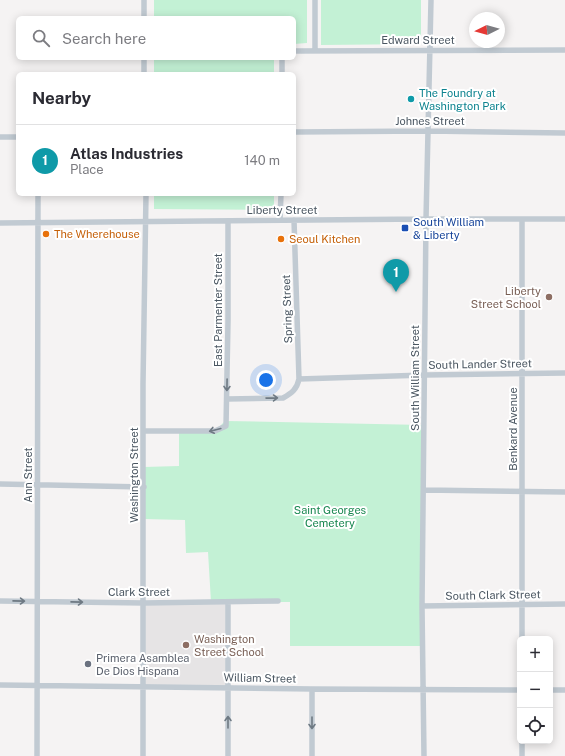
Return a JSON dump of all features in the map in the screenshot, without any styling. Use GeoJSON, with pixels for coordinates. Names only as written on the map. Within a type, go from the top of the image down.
{"type":"FeatureCollection","features":[{"type":"Feature","properties":{"kind":"street"},"geometry":{"type":"LineString","coordinates":[[144,0],[144,16]]}},
{"type":"Feature","properties":{"kind":"street"},"geometry":{"type":"LineString","coordinates":[[315,0],[315,50]]}},
{"type":"Feature","properties":{"kind":"street","name":"South William Street"},"geometry":{"type":"LineString","coordinates":[[424,756],[422,606],[426,219],[432,0]]}},
{"type":"Feature","properties":{"kind":"street","name":"Edward Street"},"geometry":{"type":"LineString","coordinates":[[296,51],[565,50]]}},
{"type":"Feature","properties":{"kind":"street"},"geometry":{"type":"LineString","coordinates":[[144,60],[144,72]]}},
{"type":"Feature","properties":{"kind":"street"},"geometry":{"type":"LineString","coordinates":[[282,60],[282,72]]}},
{"type":"Feature","properties":{"kind":"street","name":"Johnes Street"},"geometry":{"type":"LineString","coordinates":[[296,132],[429,131],[565,133]]}},
{"type":"Feature","properties":{"kind":"street"},"geometry":{"type":"LineString","coordinates":[[0,137],[16,137]]}},
{"type":"Feature","properties":{"kind":"street","name":"Ann Street"},"geometry":{"type":"LineString","coordinates":[[37,756],[38,196]]}},
{"type":"Feature","properties":{"kind":"street","name":"Washington Street"},"geometry":{"type":"LineString","coordinates":[[143,756],[146,196]]}},
{"type":"Feature","properties":{"kind":"street"},"geometry":{"type":"LineString","coordinates":[[280,220],[281,196]]}},
{"type":"Feature","properties":{"kind":"street","name":"Benkard Avenue"},"geometry":{"type":"LineString","coordinates":[[522,219],[522,636]]}},
{"type":"Feature","properties":{"kind":"street","name":"Liberty Street"},"geometry":{"type":"LineString","coordinates":[[0,223],[228,220],[565,219]]}},
{"type":"Feature","properties":{"kind":"street","name":"East Parmenter Street"},"geometry":{"type":"LineString","coordinates":[[144,431],[215,431],[226,426],[228,220]]}},
{"type":"Feature","properties":{"kind":"street","name":"Spring Street"},"geometry":{"type":"LineString","coordinates":[[226,399],[283,398],[290,395],[297,388],[294,220]]}},
{"type":"Feature","properties":{"kind":"street","name":"South Lander Street"},"geometry":{"type":"LineString","coordinates":[[298,379],[425,374],[523,372],[565,373]]}},
{"type":"Feature","properties":{"kind":"street"},"geometry":{"type":"LineString","coordinates":[[0,484],[144,487]]}},
{"type":"Feature","properties":{"kind":"street"},"geometry":{"type":"LineString","coordinates":[[424,490],[565,492]]}},
{"type":"Feature","properties":{"kind":"street","name":"Clark Street"},"geometry":{"type":"LineString","coordinates":[[0,601],[144,603],[278,601]]}},
{"type":"Feature","properties":{"kind":"street"},"geometry":{"type":"LineString","coordinates":[[228,602],[228,756]]}},
{"type":"Feature","properties":{"kind":"street","name":"South Clark Street"},"geometry":{"type":"LineString","coordinates":[[422,606],[565,604]]}},
{"type":"Feature","properties":{"kind":"street","name":"William Street"},"geometry":{"type":"LineString","coordinates":[[0,686],[312,690],[517,690]]}},
{"type":"Feature","properties":{"kind":"street"},"geometry":{"type":"LineString","coordinates":[[312,690],[312,756]]}},
{"type":"Feature","properties":{"kind":"street"},"geometry":{"type":"LineString","coordinates":[[553,690],[565,690]]}},
{"type":"Feature","properties":{"kind":"street"},"geometry":{"type":"LineString","coordinates":[[522,744],[522,756]]}},
{"type":"Feature","properties":{"kind":"shaded area","name":"Washington Street School"},"geometry":{"type":"Polygon","coordinates":[[[228,602],[228,688],[144,687],[144,603],[228,602]]]}},
{"type":"Feature","properties":{"kind":"green space"},"geometry":{"type":"Polygon","coordinates":[[[154,0],[307,0],[307,43],[296,44],[296,16],[154,16],[154,0]]]}},
{"type":"Feature","properties":{"kind":"green space"},"geometry":{"type":"Polygon","coordinates":[[[321,0],[421,0],[421,44],[321,45],[321,0]]]}},
{"type":"Feature","properties":{"kind":"green space"},"geometry":{"type":"Polygon","coordinates":[[[154,60],[274,60],[274,72],[154,72],[154,60]]]}},
{"type":"Feature","properties":{"kind":"green space"},"geometry":{"type":"Polygon","coordinates":[[[154,196],[274,196],[274,210],[154,209],[154,196]]]}},
{"type":"Feature","properties":{"kind":"green space","name":"Saint Georges Cemetery"},"geometry":{"type":"Polygon","coordinates":[[[225,421],[424,425],[423,646],[290,646],[290,602],[211,602],[208,552],[186,553],[185,520],[144,519],[144,467],[179,466],[179,432],[215,431],[225,421]]]}},
{"type":"Feature","properties":{"kind":"place","name":"The Foundry at Washington Park"},"geometry":{"type":"Point","coordinates":[411,99]}},
{"type":"Feature","properties":{"kind":"place","name":"South William & Liberty"},"geometry":{"type":"Point","coordinates":[405,228]}},
{"type":"Feature","properties":{"kind":"place","name":"The Wherehouse"},"geometry":{"type":"Point","coordinates":[46,234]}},
{"type":"Feature","properties":{"kind":"place","name":"Seoul Kitchen"},"geometry":{"type":"Point","coordinates":[281,239]}},
{"type":"Feature","properties":{"kind":"place","name":"Atlas Industries"},"geometry":{"type":"Point","coordinates":[396,292]}},
{"type":"Feature","properties":{"kind":"place","name":"Liberty Street School"},"geometry":{"type":"Point","coordinates":[549,297]}},
{"type":"Feature","properties":{"kind":"place","name":"Washington Street School"},"geometry":{"type":"Point","coordinates":[186,645]}},
{"type":"Feature","properties":{"kind":"place","name":"Primera Asamblea De Dios Hispana"},"geometry":{"type":"Point","coordinates":[88,664]}}]}
